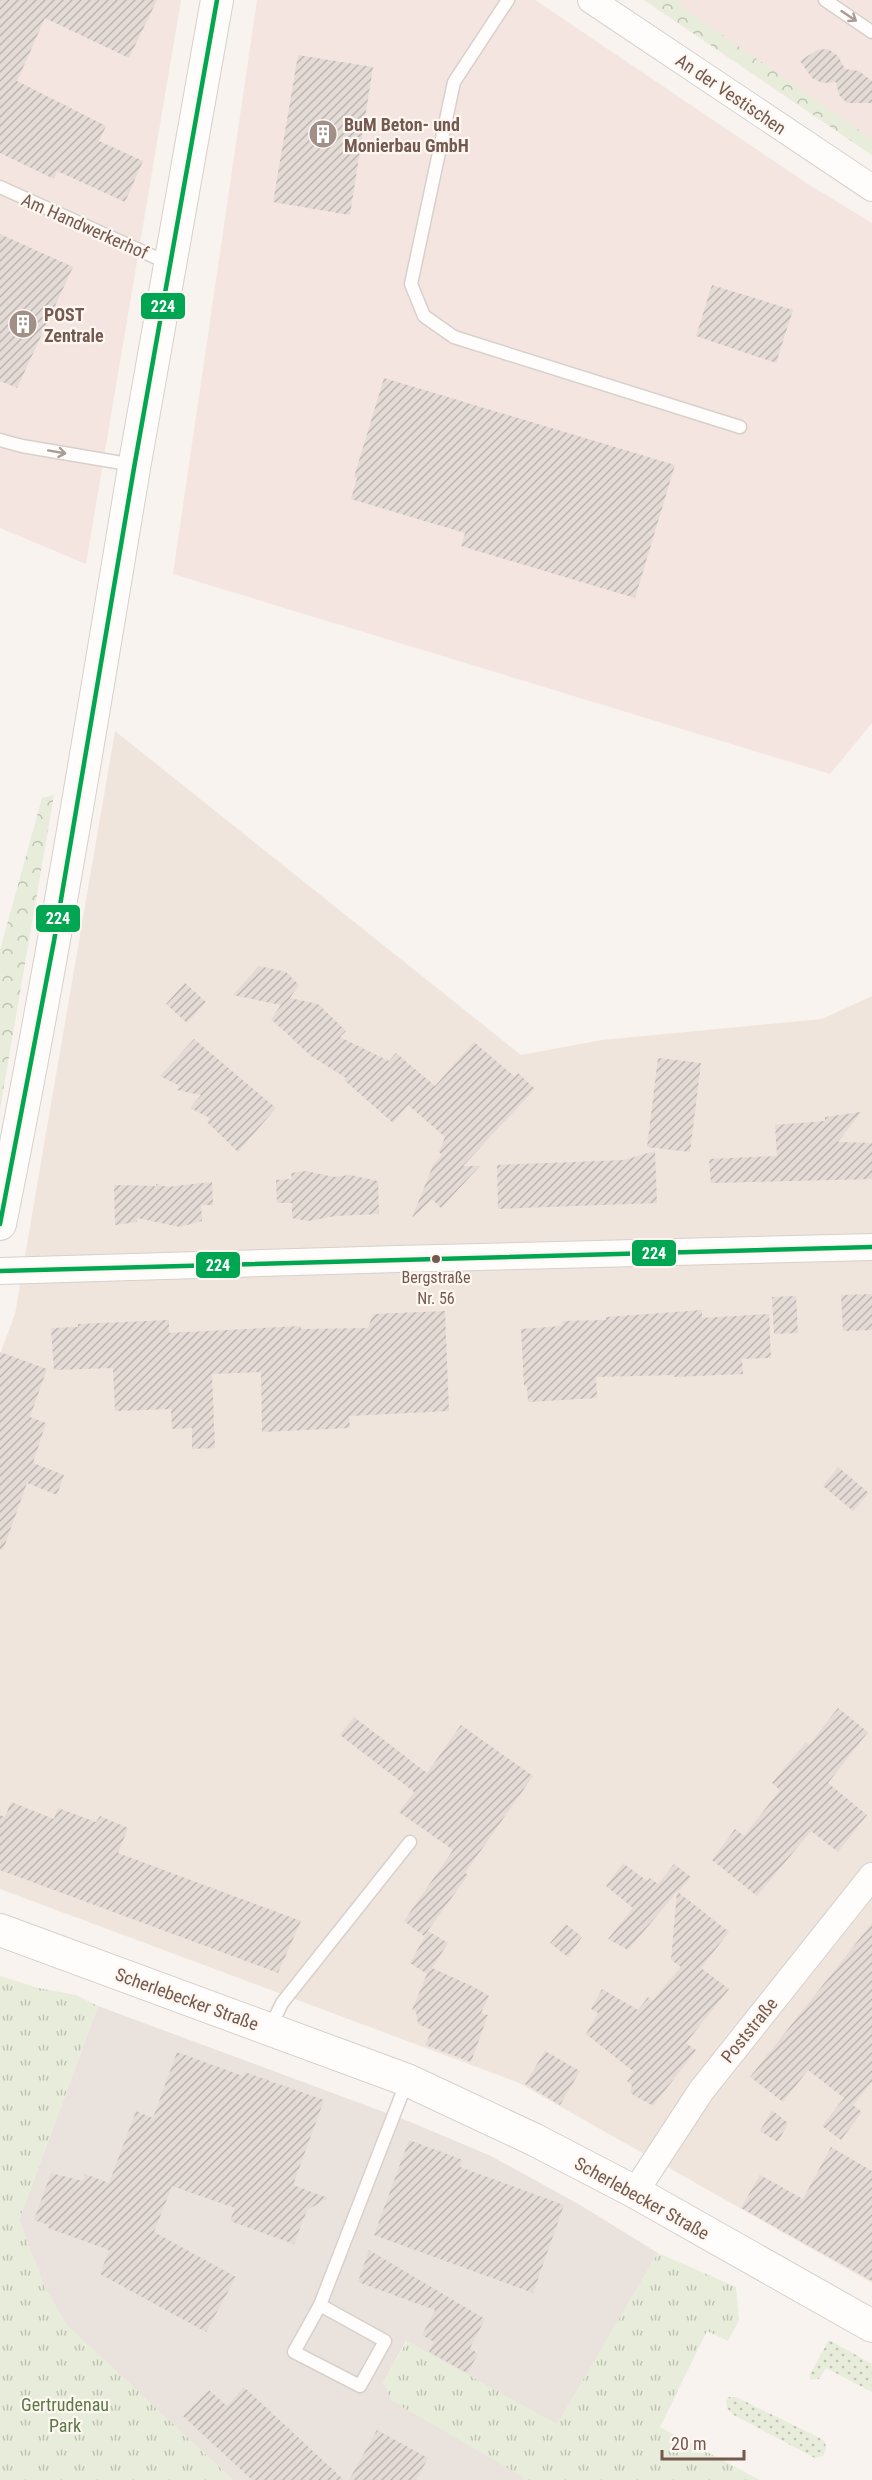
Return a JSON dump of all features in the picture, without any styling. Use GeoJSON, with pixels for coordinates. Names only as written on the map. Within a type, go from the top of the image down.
{"type":"FeatureCollection","features":[{"type":"Feature","properties":{"kind":"street"},"geometry":{"type":"LineString","coordinates":[[0,1224],[69,859],[135,465],[217,0]]}},
{"type":"Feature","properties":{"kind":"street","name":"An der Vestischen"},"geometry":{"type":"LineString","coordinates":[[591,0],[872,188]]}},
{"type":"Feature","properties":{"kind":"street"},"geometry":{"type":"LineString","coordinates":[[0,1271],[872,1247]]}},
{"type":"Feature","properties":{"kind":"street","name":"Poststraße"},"geometry":{"type":"LineString","coordinates":[[635,2192],[701,2091],[872,1876]]}},
{"type":"Feature","properties":{"kind":"street","name":"Scherlebecker Straße"},"geometry":{"type":"LineString","coordinates":[[0,1930],[407,2080],[536,2140],[635,2192],[872,2326]]}},
{"type":"Feature","properties":{"kind":"lane"},"geometry":{"type":"LineString","coordinates":[[508,0],[454,82],[411,284],[424,316],[454,337],[740,426]]}},
{"type":"Feature","properties":{"kind":"lane"},"geometry":{"type":"LineString","coordinates":[[825,0],[872,32]]}},
{"type":"Feature","properties":{"kind":"lane","name":"Am Handwerkerhof"},"geometry":{"type":"LineString","coordinates":[[0,187],[171,264]]}},
{"type":"Feature","properties":{"kind":"lane"},"geometry":{"type":"LineString","coordinates":[[0,440],[22,446],[135,465]]}},
{"type":"Feature","properties":{"kind":"lane"},"geometry":{"type":"LineString","coordinates":[[270,2029],[282,2003],[410,1842]]}},
{"type":"Feature","properties":{"kind":"lane"},"geometry":{"type":"LineString","coordinates":[[320,2305],[385,2341],[360,2386],[294,2352],[320,2305],[407,2080]]}},
{"type":"Feature","properties":{"kind":"shaded area"},"geometry":{"type":"Polygon","coordinates":[[[0,0],[181,0],[86,564],[0,528],[0,0]]]}},
{"type":"Feature","properties":{"kind":"shaded area"},"geometry":{"type":"Polygon","coordinates":[[[257,0],[535,0],[808,184],[872,223],[872,723],[830,774],[173,574],[257,0]]]}},
{"type":"Feature","properties":{"kind":"shaded area"},"geometry":{"type":"Polygon","coordinates":[[[644,0],[872,0],[872,155],[644,0]]]}},
{"type":"Feature","properties":{"kind":"shaded area"},"geometry":{"type":"Polygon","coordinates":[[[115,731],[521,1055],[602,1040],[822,1019],[872,996],[872,2283],[517,2082],[0,1889],[0,1354],[15,1314],[115,731]]]}},
{"type":"Feature","properties":{"kind":"shaded area"},"geometry":{"type":"Polygon","coordinates":[[[98,2006],[408,2121],[491,2156],[580,2205],[658,2253],[557,2425],[406,2341],[383,2383],[525,2478],[524,2480],[233,2480],[66,2325],[44,2286],[19,2220],[98,2006]]]}},
{"type":"Feature","properties":{"kind":"green space"},"geometry":{"type":"Polygon","coordinates":[[[644,0],[678,0],[682,7],[872,139],[872,155],[644,0]]]}},
{"type":"Feature","properties":{"kind":"green space"},"geometry":{"type":"Polygon","coordinates":[[[54,795],[0,1109],[0,950],[42,798],[54,795]]]}},
{"type":"Feature","properties":{"kind":"green space","name":"Gertrudenau Park"},"geometry":{"type":"Polygon","coordinates":[[[0,1976],[38,1988],[76,1995],[98,2006],[19,2220],[44,2286],[67,2325],[233,2480],[0,2480],[0,1976]]]}},
{"type":"Feature","properties":{"kind":"green space"},"geometry":{"type":"Polygon","coordinates":[[[658,2253],[736,2287],[739,2320],[728,2341],[707,2331],[660,2427],[760,2480],[524,2480],[525,2478],[392,2401],[383,2383],[407,2341],[557,2424],[658,2253]]]}},
{"type":"Feature","properties":{"kind":"green space"},"geometry":{"type":"Polygon","coordinates":[[[829,2340],[872,2364],[872,2392],[826,2368],[819,2379],[810,2380],[810,2374],[829,2340]]]}},
{"type":"Feature","properties":{"kind":"green space"},"geometry":{"type":"Polygon","coordinates":[[[729,2397],[736,2397],[818,2437],[825,2442],[826,2449],[823,2456],[815,2458],[732,2414],[727,2408],[726,2401],[729,2397]]]}},
{"type":"Feature","properties":{"kind":"building"},"geometry":{"type":"Polygon","coordinates":[[[0,0],[157,0],[129,58],[45,18],[17,81],[106,126],[99,141],[143,161],[125,202],[57,171],[54,179],[0,153],[0,0]]]}},
{"type":"Feature","properties":{"kind":"building"},"geometry":{"type":"Polygon","coordinates":[[[828,49],[838,56],[845,69],[859,71],[872,81],[872,103],[847,103],[839,95],[836,82],[822,83],[812,78],[800,61],[817,50],[828,49]]]}},
{"type":"Feature","properties":{"kind":"building","name":"BuM Beton- und Monierbau GmbH"},"geometry":{"type":"Polygon","coordinates":[[[298,55],[373,67],[350,215],[273,202],[298,55]]]}},
{"type":"Feature","properties":{"kind":"building","name":"POST Zentrale"},"geometry":{"type":"Polygon","coordinates":[[[0,234],[73,267],[17,388],[0,381],[0,234]]]}},
{"type":"Feature","properties":{"kind":"building"},"geometry":{"type":"Polygon","coordinates":[[[712,285],[793,310],[776,363],[696,336],[712,285]]]}},
{"type":"Feature","properties":{"kind":"building"},"geometry":{"type":"Polygon","coordinates":[[[384,378],[675,465],[635,598],[461,546],[465,533],[351,499],[357,478],[354,477],[384,378]]]}},
{"type":"Feature","properties":{"kind":"building"},"geometry":{"type":"Polygon","coordinates":[[[259,966],[286,972],[299,985],[290,998],[318,1004],[346,1031],[340,1037],[389,1061],[396,1053],[435,1086],[474,1042],[515,1077],[518,1073],[535,1089],[463,1166],[480,1166],[441,1208],[432,1199],[412,1218],[433,1165],[442,1155],[439,1152],[445,1137],[408,1105],[393,1123],[344,1080],[346,1078],[311,1056],[271,1019],[281,1005],[233,995],[259,966]]]}},
{"type":"Feature","properties":{"kind":"building"},"geometry":{"type":"Polygon","coordinates":[[[185,983],[206,1002],[187,1023],[166,1004],[185,983]]]}},
{"type":"Feature","properties":{"kind":"building"},"geometry":{"type":"Polygon","coordinates":[[[194,1039],[276,1108],[238,1152],[207,1122],[210,1118],[190,1108],[201,1095],[177,1090],[180,1086],[160,1076],[194,1039]]]}},
{"type":"Feature","properties":{"kind":"building"},"geometry":{"type":"Polygon","coordinates":[[[658,1058],[701,1063],[690,1152],[647,1147],[658,1058]]]}},
{"type":"Feature","properties":{"kind":"building"},"geometry":{"type":"Polygon","coordinates":[[[861,1112],[838,1142],[872,1143],[872,1179],[711,1183],[709,1159],[777,1156],[775,1125],[825,1121],[825,1117],[861,1112]]]}},
{"type":"Feature","properties":{"kind":"building"},"geometry":{"type":"Polygon","coordinates":[[[655,1151],[657,1203],[498,1209],[497,1165],[624,1160],[655,1151]]]}},
{"type":"Feature","properties":{"kind":"building"},"geometry":{"type":"Polygon","coordinates":[[[306,1171],[334,1177],[350,1175],[378,1181],[379,1214],[336,1216],[308,1221],[292,1218],[292,1203],[277,1203],[276,1180],[292,1179],[291,1173],[306,1171]]]}},
{"type":"Feature","properties":{"kind":"building"},"geometry":{"type":"Polygon","coordinates":[[[212,1182],[213,1205],[201,1205],[202,1221],[180,1227],[137,1218],[137,1222],[115,1225],[114,1185],[156,1186],[154,1188],[157,1188],[156,1184],[167,1187],[212,1182]]]}},
{"type":"Feature","properties":{"kind":"building"},"geometry":{"type":"Polygon","coordinates":[[[872,1294],[872,1330],[843,1331],[841,1295],[872,1294]]]}},
{"type":"Feature","properties":{"kind":"building"},"geometry":{"type":"Polygon","coordinates":[[[796,1296],[798,1333],[774,1334],[772,1297],[796,1296]]]}},
{"type":"Feature","properties":{"kind":"building"},"geometry":{"type":"Polygon","coordinates":[[[702,1310],[702,1318],[769,1314],[771,1358],[742,1359],[743,1374],[596,1377],[597,1398],[528,1402],[527,1386],[524,1386],[521,1329],[562,1326],[562,1321],[606,1320],[606,1317],[702,1310]]]}},
{"type":"Feature","properties":{"kind":"building"},"geometry":{"type":"Polygon","coordinates":[[[445,1311],[449,1411],[349,1416],[350,1428],[262,1432],[261,1372],[212,1374],[215,1448],[192,1449],[192,1428],[172,1429],[171,1409],[115,1411],[113,1368],[54,1370],[51,1328],[78,1327],[78,1324],[169,1320],[169,1333],[301,1326],[301,1329],[368,1328],[373,1314],[445,1311]]]}},
{"type":"Feature","properties":{"kind":"building"},"geometry":{"type":"Polygon","coordinates":[[[0,1352],[47,1369],[30,1417],[46,1423],[33,1463],[64,1475],[57,1495],[27,1483],[3,1550],[0,1550],[0,1352]]]}},
{"type":"Feature","properties":{"kind":"building"},"geometry":{"type":"Polygon","coordinates":[[[838,1467],[869,1493],[853,1511],[823,1486],[838,1467]]]}},
{"type":"Feature","properties":{"kind":"building"},"geometry":{"type":"Polygon","coordinates":[[[838,1708],[868,1732],[828,1783],[867,1815],[838,1852],[811,1831],[757,1896],[712,1860],[735,1829],[744,1836],[780,1790],[772,1783],[806,1742],[809,1745],[838,1708]]]}},
{"type":"Feature","properties":{"kind":"building"},"geometry":{"type":"Polygon","coordinates":[[[354,1717],[427,1773],[461,1725],[533,1776],[465,1873],[468,1875],[424,1936],[404,1921],[453,1850],[399,1812],[414,1792],[340,1735],[354,1717]]]}},
{"type":"Feature","properties":{"kind":"building"},"geometry":{"type":"Polygon","coordinates":[[[11,1802],[54,1819],[58,1808],[96,1822],[100,1816],[128,1828],[118,1853],[301,1921],[278,1973],[0,1870],[0,1815],[5,1817],[11,1802]]]}},
{"type":"Feature","properties":{"kind":"building"},"geometry":{"type":"Polygon","coordinates":[[[623,1863],[647,1881],[650,1878],[658,1884],[674,1864],[691,1877],[678,1892],[729,1932],[701,1968],[729,1989],[686,2043],[696,2050],[653,2106],[630,2093],[632,2086],[627,2081],[634,2072],[586,2034],[598,2013],[591,2009],[602,1989],[638,2010],[648,1997],[652,2001],[681,1967],[671,1960],[677,1892],[628,1950],[608,1939],[633,1908],[606,1886],[623,1863]]]}},
{"type":"Feature","properties":{"kind":"building"},"geometry":{"type":"Polygon","coordinates":[[[872,1923],[872,2082],[853,2105],[862,2112],[841,2140],[822,2126],[844,2098],[808,2070],[783,2102],[750,2077],[872,1923]]]}},
{"type":"Feature","properties":{"kind":"building"},"geometry":{"type":"Polygon","coordinates":[[[566,1924],[582,1937],[568,1957],[550,1943],[566,1924]]]}},
{"type":"Feature","properties":{"kind":"building"},"geometry":{"type":"Polygon","coordinates":[[[428,1931],[448,1943],[432,1968],[489,1996],[481,2013],[488,2015],[471,2062],[425,2045],[432,2030],[418,2024],[416,2011],[412,2010],[427,1974],[410,1963],[428,1931]]]}},
{"type":"Feature","properties":{"kind":"building"},"geometry":{"type":"Polygon","coordinates":[[[545,2051],[580,2071],[560,2105],[525,2084],[545,2051]]]}},
{"type":"Feature","properties":{"kind":"building"},"geometry":{"type":"Polygon","coordinates":[[[177,2052],[243,2076],[245,2072],[324,2100],[293,2185],[328,2198],[307,2210],[294,2244],[230,2221],[235,2208],[172,2186],[154,2232],[236,2277],[206,2332],[100,2274],[109,2250],[48,2228],[49,2225],[34,2220],[51,2173],[83,2181],[85,2174],[109,2183],[136,2111],[153,2118],[177,2052]]]}},
{"type":"Feature","properties":{"kind":"building"},"geometry":{"type":"Polygon","coordinates":[[[772,2110],[788,2123],[778,2142],[760,2131],[772,2110]]]}},
{"type":"Feature","properties":{"kind":"building"},"geometry":{"type":"Polygon","coordinates":[[[409,2140],[463,2160],[460,2167],[564,2205],[533,2293],[374,2235],[409,2140]]]}},
{"type":"Feature","properties":{"kind":"building"},"geometry":{"type":"Polygon","coordinates":[[[831,2147],[872,2171],[872,2281],[741,2208],[760,2175],[803,2199],[831,2147]]]}},
{"type":"Feature","properties":{"kind":"building"},"geometry":{"type":"Polygon","coordinates":[[[369,2250],[485,2319],[470,2348],[478,2354],[467,2373],[429,2352],[434,2342],[422,2335],[435,2310],[358,2282],[369,2250]]]}},
{"type":"Feature","properties":{"kind":"building"},"geometry":{"type":"Polygon","coordinates":[[[244,2387],[344,2480],[252,2480],[183,2416],[209,2390],[227,2406],[244,2387]]]}},
{"type":"Feature","properties":{"kind":"building"},"geometry":{"type":"Polygon","coordinates":[[[377,2430],[428,2458],[416,2480],[349,2480],[377,2430]]]}},
{"type":"Feature","properties":{"kind":"transit line","name":"224"},"geometry":{"type":"LineString","coordinates":[[0,1224],[54,941],[134,468],[217,0]]}},
{"type":"Feature","properties":{"kind":"transit line","name":"224"},"geometry":{"type":"LineString","coordinates":[[0,1271],[872,1247]]}},
{"type":"Feature","properties":{"kind":"place","name":"BuM Beton- und Monierbau GmbH"},"geometry":{"type":"Point","coordinates":[323,134]}},
{"type":"Feature","properties":{"kind":"place","name":"POST Zentrale"},"geometry":{"type":"Point","coordinates":[23,324]}},
{"type":"Feature","properties":{"kind":"place","name":"Bergstraße Nr. 56"},"geometry":{"type":"Point","coordinates":[436,1259]}}]}
